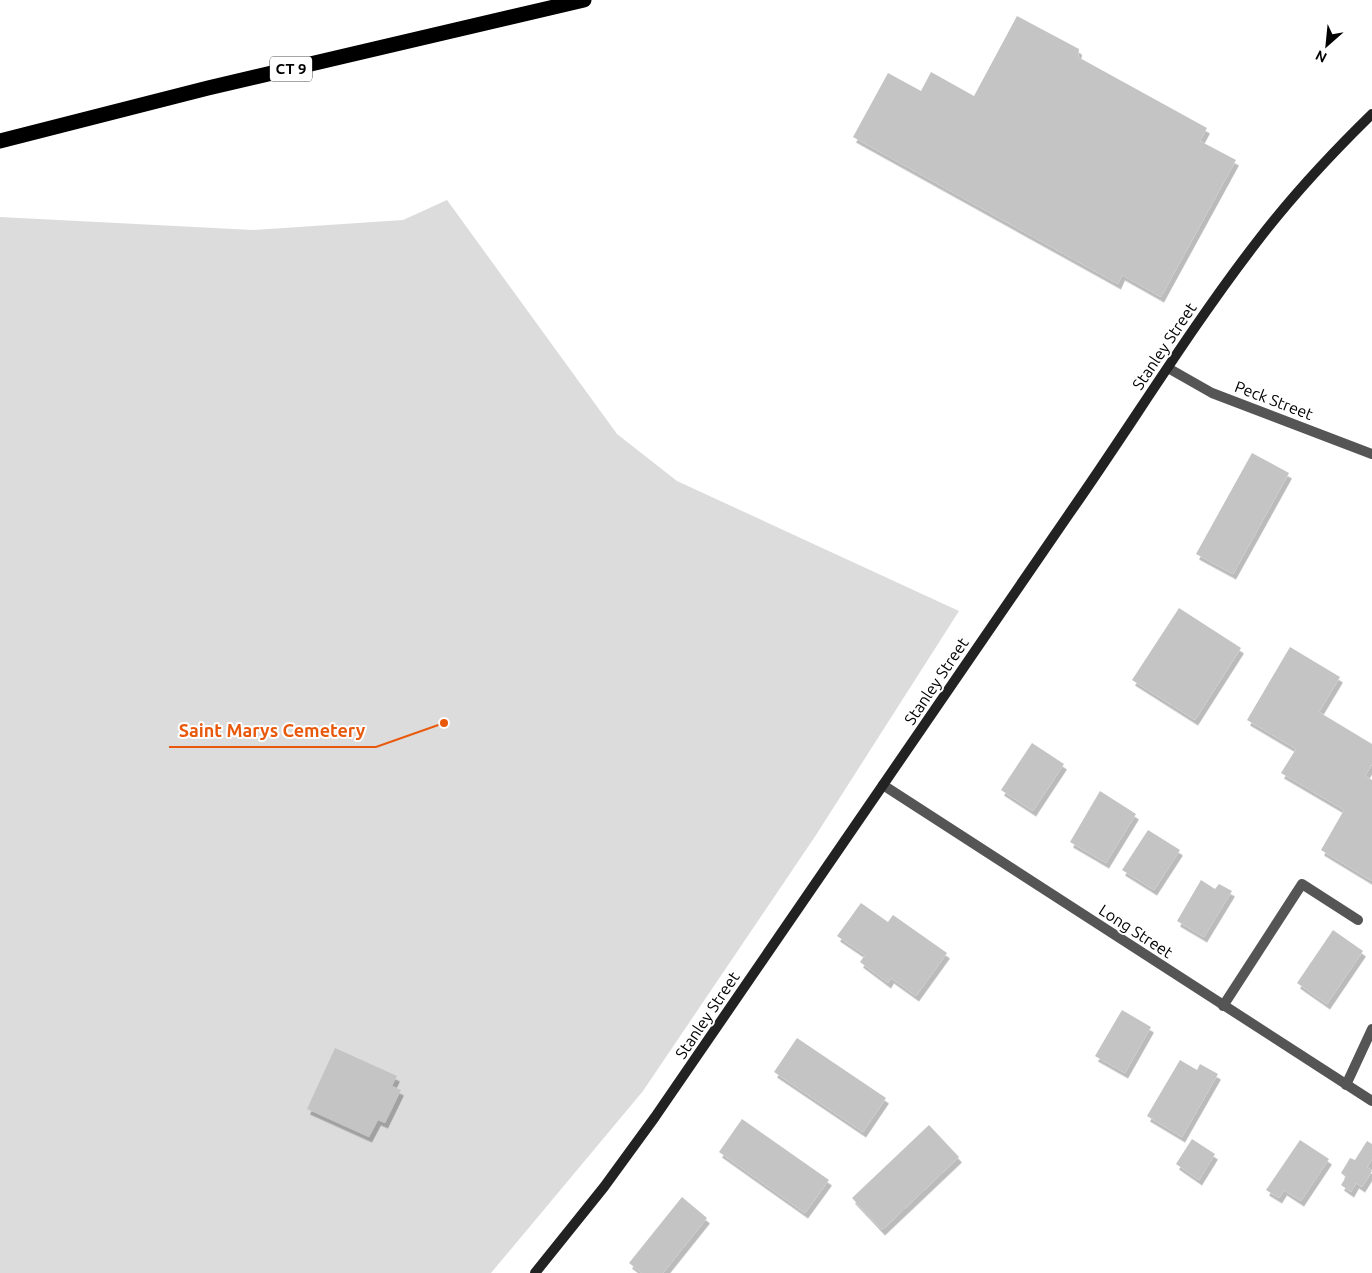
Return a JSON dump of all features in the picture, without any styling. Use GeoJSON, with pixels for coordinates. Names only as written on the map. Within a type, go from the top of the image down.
{"type":"FeatureCollection","features":[{"type":"Feature","properties":{"kind":"highway","name":"CT 9"},"geometry":{"type":"LineString","coordinates":[[0,142],[208,88],[584,0]]}},
{"type":"Feature","properties":{"kind":"main road","name":"Stanley Street"},"geometry":{"type":"LineString","coordinates":[[535,1273],[599,1194],[647,1129],[1077,503],[1222,288],[1271,224],[1307,182],[1372,114]]}},
{"type":"Feature","properties":{"kind":"street","name":"Peck Street"},"geometry":{"type":"LineString","coordinates":[[1168,368],[1212,393],[1372,454]]}},
{"type":"Feature","properties":{"kind":"street","name":"Long Street"},"geometry":{"type":"LineString","coordinates":[[883,785],[1372,1101]]}},
{"type":"Feature","properties":{"kind":"street"},"geometry":{"type":"LineString","coordinates":[[1224,1006],[1302,884],[1358,920]]}},
{"type":"Feature","properties":{"kind":"street"},"geometry":{"type":"LineString","coordinates":[[1346,1085],[1372,1029]]}},
{"type":"Feature","properties":{"kind":"shaded area"},"geometry":{"type":"Polygon","coordinates":[[[447,200],[617,434],[677,481],[959,611],[816,835],[643,1091],[491,1273],[0,1273],[0,217],[253,230],[403,220],[447,200]]]}},
{"type":"Feature","properties":{"kind":"building"},"geometry":{"type":"Polygon","coordinates":[[[1017,16],[1079,49],[1078,57],[1207,128],[1200,141],[1236,160],[1161,297],[1122,275],[1118,284],[853,137],[888,73],[921,91],[931,72],[974,96],[1017,16]]]}},
{"type":"Feature","properties":{"kind":"building"},"geometry":{"type":"Polygon","coordinates":[[[1252,453],[1289,473],[1233,574],[1196,554],[1252,453]]]}},
{"type":"Feature","properties":{"kind":"building"},"geometry":{"type":"Polygon","coordinates":[[[1179,608],[1241,648],[1195,720],[1132,680],[1179,608]]]}},
{"type":"Feature","properties":{"kind":"building"},"geometry":{"type":"Polygon","coordinates":[[[1290,647],[1340,677],[1319,712],[1372,744],[1372,764],[1365,776],[1372,780],[1372,881],[1321,850],[1344,810],[1281,773],[1296,749],[1247,720],[1290,647]]]}},
{"type":"Feature","properties":{"kind":"building"},"geometry":{"type":"Polygon","coordinates":[[[1032,743],[1064,764],[1033,811],[1001,790],[1032,743]]]}},
{"type":"Feature","properties":{"kind":"building"},"geometry":{"type":"Polygon","coordinates":[[[1100,791],[1136,814],[1106,863],[1070,842],[1100,791]]]}},
{"type":"Feature","properties":{"kind":"building"},"geometry":{"type":"Polygon","coordinates":[[[1148,830],[1180,850],[1154,890],[1122,870],[1148,830]]]}},
{"type":"Feature","properties":{"kind":"building"},"geometry":{"type":"Polygon","coordinates":[[[1201,880],[1215,889],[1219,884],[1232,891],[1204,937],[1177,921],[1201,880]]]}},
{"type":"Feature","properties":{"kind":"building"},"geometry":{"type":"Polygon","coordinates":[[[861,903],[888,922],[893,915],[947,953],[916,996],[891,978],[888,983],[860,962],[865,955],[837,936],[861,903]]]}},
{"type":"Feature","properties":{"kind":"building"},"geometry":{"type":"Polygon","coordinates":[[[1333,930],[1363,951],[1327,1004],[1297,983],[1333,930]]]}},
{"type":"Feature","properties":{"kind":"building"},"geometry":{"type":"Polygon","coordinates":[[[1122,1010],[1151,1027],[1125,1073],[1095,1056],[1122,1010]]]}},
{"type":"Feature","properties":{"kind":"building"},"geometry":{"type":"Polygon","coordinates":[[[797,1038],[886,1098],[863,1132],[774,1072],[797,1038]]]}},
{"type":"Feature","properties":{"kind":"building"},"geometry":{"type":"Polygon","coordinates":[[[335,1048],[397,1076],[392,1086],[401,1090],[385,1123],[378,1120],[369,1137],[307,1109],[335,1048]]]}},
{"type":"Feature","properties":{"kind":"building"},"geometry":{"type":"Polygon","coordinates":[[[1180,1060],[1197,1070],[1200,1064],[1218,1074],[1182,1137],[1147,1116],[1180,1060]]]}},
{"type":"Feature","properties":{"kind":"building"},"geometry":{"type":"Polygon","coordinates":[[[742,1119],[829,1180],[805,1213],[719,1152],[742,1119]]]}},
{"type":"Feature","properties":{"kind":"building"},"geometry":{"type":"Polygon","coordinates":[[[929,1125],[959,1157],[882,1230],[852,1198],[929,1125]]]}},
{"type":"Feature","properties":{"kind":"building"},"geometry":{"type":"Polygon","coordinates":[[[1192,1139],[1215,1154],[1199,1180],[1176,1164],[1192,1139]]]}},
{"type":"Feature","properties":{"kind":"building"},"geometry":{"type":"Polygon","coordinates":[[[1300,1140],[1329,1159],[1301,1201],[1284,1190],[1279,1198],[1266,1190],[1300,1140]]]}},
{"type":"Feature","properties":{"kind":"building"},"geometry":{"type":"Polygon","coordinates":[[[1367,1141],[1372,1144],[1372,1159],[1367,1167],[1372,1171],[1362,1187],[1356,1183],[1351,1192],[1341,1185],[1346,1177],[1341,1173],[1350,1158],[1355,1160],[1367,1141]]]}},
{"type":"Feature","properties":{"kind":"building"},"geometry":{"type":"Polygon","coordinates":[[[682,1197],[707,1218],[663,1273],[642,1273],[629,1263],[682,1197]]]}},
{"type":"Feature","properties":{"kind":"place","name":"Saint Marys Cemetery"},"geometry":{"type":"Point","coordinates":[444,723]}}]}
